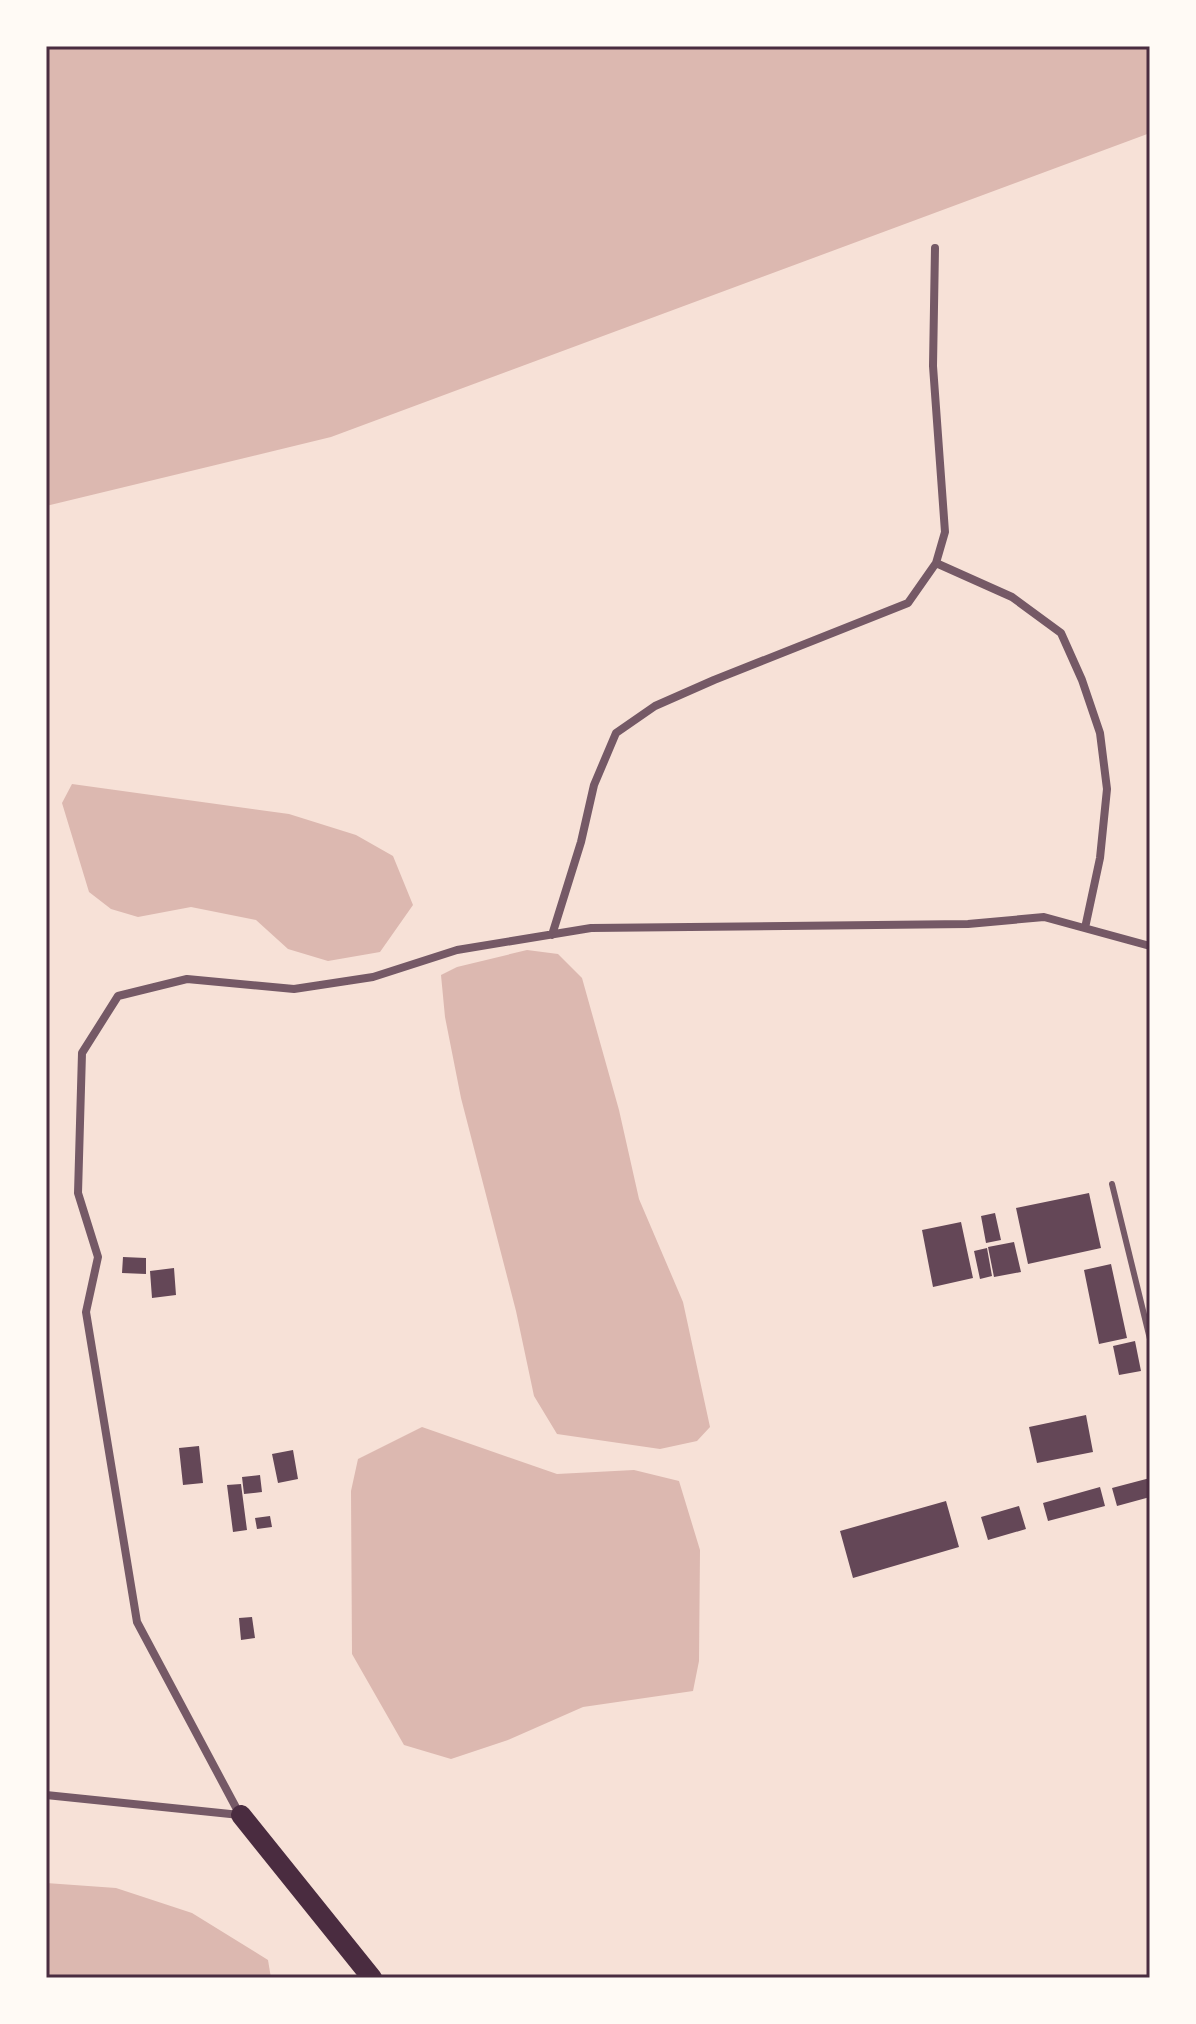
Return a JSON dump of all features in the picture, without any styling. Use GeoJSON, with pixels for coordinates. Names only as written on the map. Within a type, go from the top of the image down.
{"type":"FeatureCollection","features":[{"type":"Feature","properties":{"kind":"main road"},"geometry":{"type":"LineString","coordinates":[[241,1815],[372,1978]]}},
{"type":"Feature","properties":{"kind":"street"},"geometry":{"type":"LineString","coordinates":[[552,935],[581,842],[594,785],[616,733],[655,706],[702,685],[908,603],[936,563],[945,532],[933,366],[935,248]]}},
{"type":"Feature","properties":{"kind":"street"},"geometry":{"type":"LineString","coordinates":[[936,563],[1012,597],[1061,633],[1082,680],[1100,733],[1107,789],[1100,858],[1085,928]]}},
{"type":"Feature","properties":{"kind":"street"},"geometry":{"type":"LineString","coordinates":[[241,1815],[137,1622],[86,1312],[98,1257],[78,1193],[82,1053],[118,996],[187,979],[294,989],[373,977],[457,950],[591,928],[968,924],[1044,917],[1150,946]]}},
{"type":"Feature","properties":{"kind":"street"},"geometry":{"type":"LineString","coordinates":[[46,1795],[241,1815]]}},
{"type":"Feature","properties":{"kind":"lane"},"geometry":{"type":"LineString","coordinates":[[1112,1184],[1150,1339]]}},
{"type":"Feature","properties":{"kind":"shaded area"},"geometry":{"type":"Polygon","coordinates":[[[46,46],[1150,46],[1150,133],[331,437],[46,506],[46,46]]]}},
{"type":"Feature","properties":{"kind":"shaded area"},"geometry":{"type":"Polygon","coordinates":[[[72,784],[289,814],[356,835],[393,856],[413,905],[380,952],[328,961],[288,949],[256,920],[191,907],[138,917],[111,909],[89,892],[62,803],[72,784]]]}},
{"type":"Feature","properties":{"kind":"shaded area"},"geometry":{"type":"Polygon","coordinates":[[[527,950],[558,954],[582,978],[619,1110],[639,1199],[683,1302],[710,1427],[697,1441],[660,1449],[557,1434],[534,1396],[516,1311],[461,1098],[445,1017],[441,975],[457,967],[527,950]]]}},
{"type":"Feature","properties":{"kind":"shaded area"},"geometry":{"type":"Polygon","coordinates":[[[422,1427],[557,1474],[634,1470],[679,1481],[700,1550],[699,1661],[693,1691],[583,1707],[508,1740],[451,1759],[404,1745],[352,1654],[351,1491],[358,1459],[422,1427]]]}},
{"type":"Feature","properties":{"kind":"shaded area"},"geometry":{"type":"Polygon","coordinates":[[[46,1883],[116,1888],[192,1913],[268,1960],[271,1978],[46,1978],[46,1883]]]}},
{"type":"Feature","properties":{"kind":"building"},"geometry":{"type":"Polygon","coordinates":[[[1089,1193],[1101,1248],[1028,1264],[1016,1208],[1089,1193]]]}},
{"type":"Feature","properties":{"kind":"building"},"geometry":{"type":"Polygon","coordinates":[[[995,1213],[1001,1240],[986,1243],[981,1216],[995,1213]]]}},
{"type":"Feature","properties":{"kind":"building"},"geometry":{"type":"Polygon","coordinates":[[[961,1222],[973,1278],[933,1287],[922,1230],[961,1222]]]}},
{"type":"Feature","properties":{"kind":"building"},"geometry":{"type":"Polygon","coordinates":[[[1014,1242],[1021,1272],[994,1277],[988,1247],[1014,1242]]]}},
{"type":"Feature","properties":{"kind":"building"},"geometry":{"type":"Polygon","coordinates":[[[987,1248],[992,1276],[980,1279],[974,1251],[987,1248]]]}},
{"type":"Feature","properties":{"kind":"building"},"geometry":{"type":"Polygon","coordinates":[[[123,1257],[146,1258],[146,1274],[122,1273],[123,1257]]]}},
{"type":"Feature","properties":{"kind":"building"},"geometry":{"type":"Polygon","coordinates":[[[1111,1264],[1127,1338],[1099,1344],[1084,1270],[1111,1264]]]}},
{"type":"Feature","properties":{"kind":"building"},"geometry":{"type":"Polygon","coordinates":[[[174,1268],[176,1295],[152,1298],[150,1271],[174,1268]]]}},
{"type":"Feature","properties":{"kind":"building"},"geometry":{"type":"Polygon","coordinates":[[[1135,1341],[1141,1371],[1119,1375],[1113,1346],[1135,1341]]]}},
{"type":"Feature","properties":{"kind":"building"},"geometry":{"type":"Polygon","coordinates":[[[1086,1415],[1093,1452],[1037,1463],[1029,1427],[1086,1415]]]}},
{"type":"Feature","properties":{"kind":"building"},"geometry":{"type":"Polygon","coordinates":[[[199,1446],[203,1483],[183,1485],[179,1448],[199,1446]]]}},
{"type":"Feature","properties":{"kind":"building"},"geometry":{"type":"Polygon","coordinates":[[[293,1450],[298,1479],[278,1483],[272,1454],[293,1450]]]}},
{"type":"Feature","properties":{"kind":"building"},"geometry":{"type":"Polygon","coordinates":[[[260,1475],[262,1492],[244,1494],[242,1477],[260,1475]]]}},
{"type":"Feature","properties":{"kind":"building"},"geometry":{"type":"Polygon","coordinates":[[[1150,1478],[1150,1497],[1117,1506],[1112,1488],[1150,1478]]]}},
{"type":"Feature","properties":{"kind":"building"},"geometry":{"type":"Polygon","coordinates":[[[241,1484],[247,1530],[233,1532],[227,1485],[241,1484]]]}},
{"type":"Feature","properties":{"kind":"building"},"geometry":{"type":"Polygon","coordinates":[[[1100,1487],[1105,1506],[1048,1521],[1043,1503],[1100,1487]]]}},
{"type":"Feature","properties":{"kind":"building"},"geometry":{"type":"Polygon","coordinates":[[[946,1501],[959,1547],[853,1578],[840,1531],[946,1501]]]}},
{"type":"Feature","properties":{"kind":"building"},"geometry":{"type":"Polygon","coordinates":[[[1019,1506],[1026,1529],[988,1540],[981,1517],[1019,1506]]]}},
{"type":"Feature","properties":{"kind":"building"},"geometry":{"type":"Polygon","coordinates":[[[270,1516],[272,1527],[257,1529],[255,1518],[270,1516]]]}},
{"type":"Feature","properties":{"kind":"building"},"geometry":{"type":"Polygon","coordinates":[[[252,1617],[255,1638],[241,1640],[239,1618],[252,1617]]]}}]}
